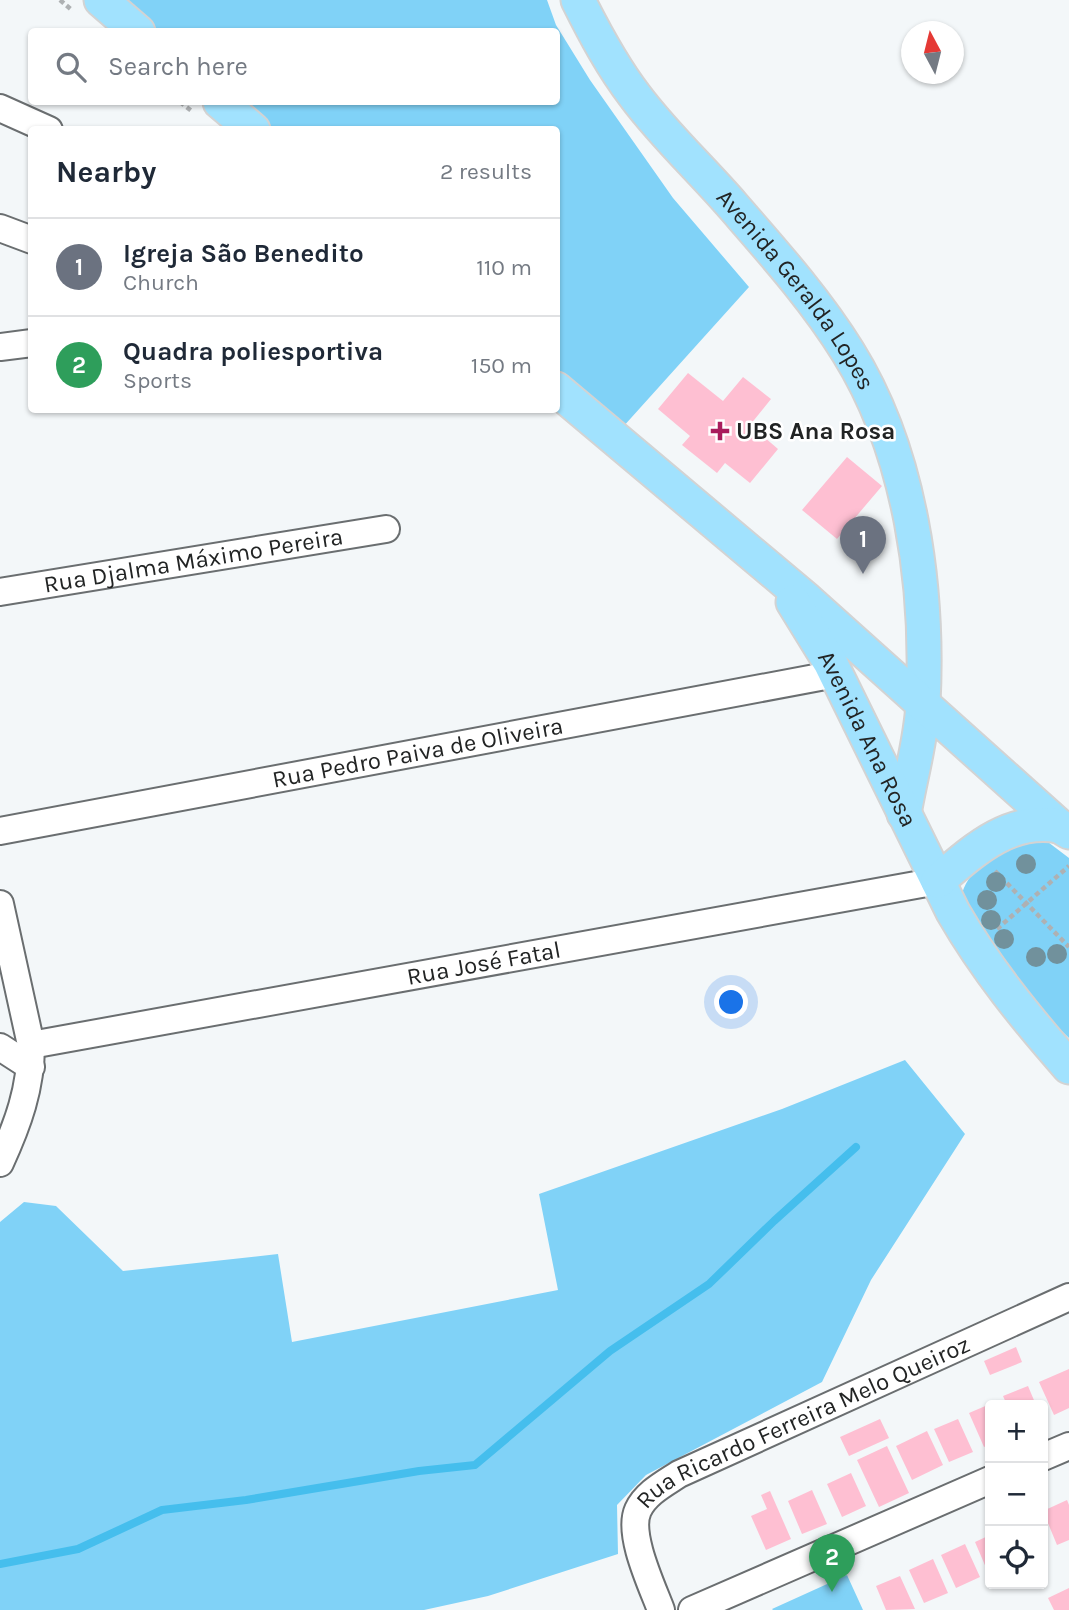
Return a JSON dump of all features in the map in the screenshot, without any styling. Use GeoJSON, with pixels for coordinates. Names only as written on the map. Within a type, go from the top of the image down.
{"type":"FeatureCollection","features":[{"type":"Feature","properties":{"kind":"main road"},"geometry":{"type":"LineString","coordinates":[[101,0],[133,28]]}},
{"type":"Feature","properties":{"kind":"main road","name":"Avenida Geralda Lopes"},"geometry":{"type":"LineString","coordinates":[[578,0],[599,44],[635,96],[804,290],[848,352],[878,410],[898,469],[918,557],[923,621],[923,706],[904,814]]}},
{"type":"Feature","properties":{"kind":"main road"},"geometry":{"type":"LineString","coordinates":[[224,105],[248,126]]}},
{"type":"Feature","properties":{"kind":"main road","name":"Avenida Ana Rosa"},"geometry":{"type":"LineString","coordinates":[[560,395],[772,570],[1064,828]]}},
{"type":"Feature","properties":{"kind":"main road","name":"Avenida Ana Rosa"},"geometry":{"type":"LineString","coordinates":[[772,570],[801,613],[836,674],[953,912],[1002,987],[1068,1066]]}},
{"type":"Feature","properties":{"kind":"main road"},"geometry":{"type":"LineString","coordinates":[[938,881],[975,850],[999,835],[1035,824],[1064,828]]}},
{"type":"Feature","properties":{"kind":"street"},"geometry":{"type":"LineString","coordinates":[[0,108],[40,126]]}},
{"type":"Feature","properties":{"kind":"street"},"geometry":{"type":"LineString","coordinates":[[0,228],[28,238]]}},
{"type":"Feature","properties":{"kind":"street"},"geometry":{"type":"LineString","coordinates":[[0,347],[28,344]]}},
{"type":"Feature","properties":{"kind":"street","name":"Rua Djalma Máximo Pereira"},"geometry":{"type":"LineString","coordinates":[[0,592],[386,529]]}},
{"type":"Feature","properties":{"kind":"street","name":"Rua Pedro Paiva de Oliveira"},"geometry":{"type":"LineString","coordinates":[[0,831],[836,674]]}},
{"type":"Feature","properties":{"kind":"street","name":"Rua José Fatal"},"geometry":{"type":"LineString","coordinates":[[31,1056],[938,881]]}},
{"type":"Feature","properties":{"kind":"street"},"geometry":{"type":"LineString","coordinates":[[0,904],[31,1056],[29,1088],[16,1129],[0,1163]]}},
{"type":"Feature","properties":{"kind":"street"},"geometry":{"type":"LineString","coordinates":[[0,1047],[31,1056]]}},
{"type":"Feature","properties":{"kind":"street","name":"Rua Ricardo Ferreira Melo Queiroz"},"geometry":{"type":"LineString","coordinates":[[661,1610],[637,1541],[635,1522],[638,1510],[656,1488],[679,1474],[1069,1297]]}},
{"type":"Feature","properties":{"kind":"street"},"geometry":{"type":"LineString","coordinates":[[1048,1455],[1069,1446]]}},
{"type":"Feature","properties":{"kind":"street"},"geometry":{"type":"LineString","coordinates":[[692,1610],[985,1482]]}},
{"type":"Feature","properties":{"kind":"path"},"geometry":{"type":"LineString","coordinates":[[975,850],[1069,947]]}},
{"type":"Feature","properties":{"kind":"path"},"geometry":{"type":"LineString","coordinates":[[975,948],[1069,866]]}},
{"type":"Feature","properties":{"kind":"shaded area"},"geometry":{"type":"Polygon","coordinates":[[[123,0],[547,0],[558,28],[156,28],[123,0]]]}},
{"type":"Feature","properties":{"kind":"shaded area"},"geometry":{"type":"Polygon","coordinates":[[[560,31],[590,80],[673,198],[749,287],[622,428],[560,375],[560,126],[269,126],[245,105],[560,105],[560,31]]]}},
{"type":"Feature","properties":{"kind":"shaded area"},"geometry":{"type":"Polygon","coordinates":[[[1040,836],[1069,858],[1069,1038],[1031,1002],[961,898],[965,886],[981,866],[1003,851],[1040,836]]]}},
{"type":"Feature","properties":{"kind":"shaded area"},"geometry":{"type":"Polygon","coordinates":[[[905,1060],[965,1134],[871,1280],[822,1382],[646,1475],[617,1505],[618,1554],[488,1596],[424,1610],[0,1610],[0,1222],[24,1202],[56,1206],[123,1271],[278,1254],[292,1342],[558,1290],[539,1194],[782,1109],[905,1060]]]}},
{"type":"Feature","properties":{"kind":"shaded area"},"geometry":{"type":"Polygon","coordinates":[[[847,1575],[863,1610],[772,1609],[847,1575]]]}},
{"type":"Feature","properties":{"kind":"building","name":"UBS Ana Rosa"},"geometry":{"type":"Polygon","coordinates":[[[688,373],[723,401],[743,377],[771,399],[750,425],[778,449],[750,483],[725,463],[717,473],[682,445],[690,436],[658,409],[688,373]]]}},
{"type":"Feature","properties":{"kind":"building"},"geometry":{"type":"Polygon","coordinates":[[[847,457],[882,486],[837,539],[802,510],[847,457]]]}},
{"type":"Feature","properties":{"kind":"building"},"geometry":{"type":"Polygon","coordinates":[[[1016,1347],[1022,1362],[990,1375],[984,1361],[1016,1347]]]}},
{"type":"Feature","properties":{"kind":"building"},"geometry":{"type":"Polygon","coordinates":[[[1069,1369],[1069,1408],[1054,1415],[1039,1382],[1069,1369]]]}},
{"type":"Feature","properties":{"kind":"building"},"geometry":{"type":"Polygon","coordinates":[[[1028,1386],[1034,1400],[1005,1400],[1003,1396],[1028,1386]]]}},
{"type":"Feature","properties":{"kind":"building"},"geometry":{"type":"Polygon","coordinates":[[[985,1406],[984,1447],[969,1413],[985,1406]]]}},
{"type":"Feature","properties":{"kind":"building"},"geometry":{"type":"Polygon","coordinates":[[[880,1419],[889,1438],[849,1456],[840,1437],[880,1419]]]}},
{"type":"Feature","properties":{"kind":"building"},"geometry":{"type":"Polygon","coordinates":[[[958,1419],[973,1452],[949,1462],[934,1429],[958,1419]]]}},
{"type":"Feature","properties":{"kind":"building"},"geometry":{"type":"Polygon","coordinates":[[[927,1431],[943,1465],[912,1480],[896,1446],[927,1431]]]}},
{"type":"Feature","properties":{"kind":"building"},"geometry":{"type":"Polygon","coordinates":[[[887,1446],[909,1493],[879,1507],[857,1460],[887,1446]]]}},
{"type":"Feature","properties":{"kind":"building"},"geometry":{"type":"Polygon","coordinates":[[[851,1473],[866,1506],[842,1517],[827,1484],[851,1473]]]}},
{"type":"Feature","properties":{"kind":"building"},"geometry":{"type":"Polygon","coordinates":[[[812,1490],[827,1524],[802,1534],[788,1501],[812,1490]]]}},
{"type":"Feature","properties":{"kind":"building"},"geometry":{"type":"Polygon","coordinates":[[[770,1491],[791,1539],[766,1550],[751,1516],[767,1509],[761,1495],[770,1491]]]}},
{"type":"Feature","properties":{"kind":"building"},"geometry":{"type":"Polygon","coordinates":[[[1067,1500],[1069,1540],[1057,1545],[1048,1523],[1048,1509],[1067,1500]]]}},
{"type":"Feature","properties":{"kind":"building"},"geometry":{"type":"Polygon","coordinates":[[[985,1537],[985,1565],[975,1542],[985,1537]]]}},
{"type":"Feature","properties":{"kind":"building"},"geometry":{"type":"Polygon","coordinates":[[[965,1544],[980,1577],[956,1588],[941,1555],[965,1544]]]}},
{"type":"Feature","properties":{"kind":"building"},"geometry":{"type":"Polygon","coordinates":[[[933,1559],[948,1593],[924,1603],[909,1570],[933,1559]]]}},
{"type":"Feature","properties":{"kind":"building"},"geometry":{"type":"Polygon","coordinates":[[[900,1576],[915,1609],[886,1610],[876,1586],[900,1576]]]}},
{"type":"Feature","properties":{"kind":"building"},"geometry":{"type":"Polygon","coordinates":[[[1069,1588],[1069,1610],[1054,1610],[1048,1598],[1069,1588]]]}},
{"type":"Feature","properties":{"kind":"waterway"},"geometry":{"type":"LineString","coordinates":[[0,1564],[78,1549],[162,1510],[475,1465],[610,1351],[709,1284],[856,1147]]}},
{"type":"Feature","properties":{"kind":"place","name":"UBS Ana Rosa"},"geometry":{"type":"Point","coordinates":[720,431]}},
{"type":"Feature","properties":{"kind":"place","name":"Igreja São Benedito"},"geometry":{"type":"Point","coordinates":[863,574]}},
{"type":"Feature","properties":{"kind":"place","name":"Quadra poliesportiva"},"geometry":{"type":"Point","coordinates":[832,1592]}}]}
